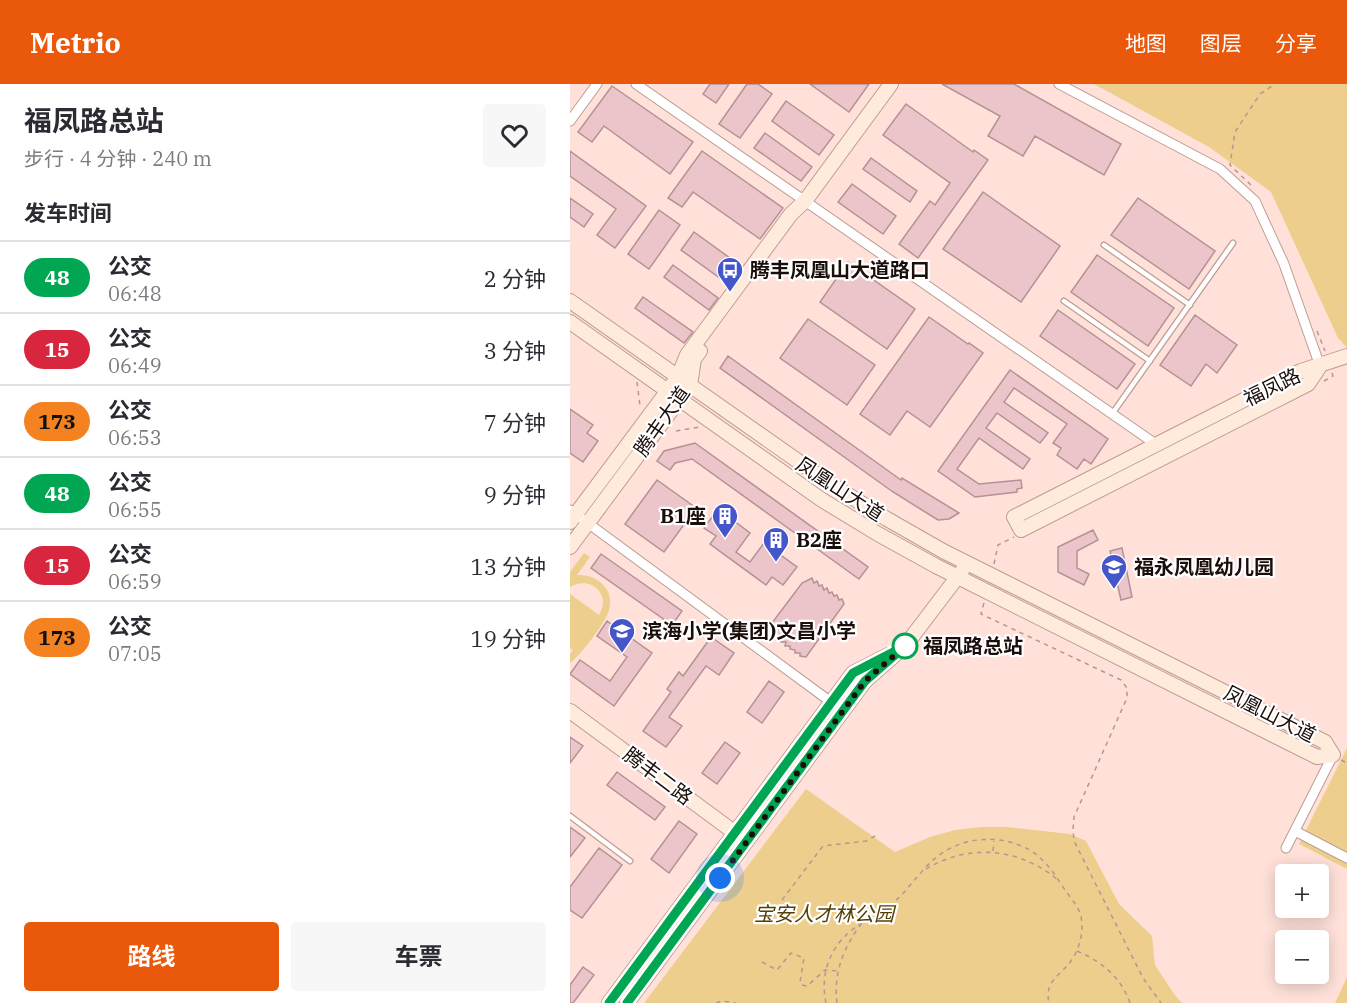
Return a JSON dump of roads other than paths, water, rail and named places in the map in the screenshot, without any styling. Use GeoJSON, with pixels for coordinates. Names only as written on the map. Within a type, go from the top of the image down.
{"type":"FeatureCollection","features":[{"type":"Feature","properties":{"kind":"main road","name":"腾丰大道"},"geometry":{"type":"LineString","coordinates":[[572,515],[668,391],[678,377],[687,355],[891,84]]}},
{"type":"Feature","properties":{"kind":"main road","name":"腾丰大道"},"geometry":{"type":"LineString","coordinates":[[570,547],[690,385],[694,359],[797,219],[805,201]]}},
{"type":"Feature","properties":{"kind":"main road","name":"凤凰山大道"},"geometry":{"type":"LineString","coordinates":[[570,301],[850,497],[968,563],[1325,742],[1333,755],[1317,757],[957,577],[878,534],[822,500],[570,322]]}},
{"type":"Feature","properties":{"kind":"main road"},"geometry":{"type":"LineString","coordinates":[[1325,364],[1347,356]]}},
{"type":"Feature","properties":{"kind":"main road","name":"福凤路"},"geometry":{"type":"LineString","coordinates":[[1325,364],[1308,384],[1021,530],[1014,517],[1301,371],[1325,364]]}},
{"type":"Feature","properties":{"kind":"main road"},"geometry":{"type":"LineString","coordinates":[[627,1003],[865,681],[905,646],[968,563]]}},
{"type":"Feature","properties":{"kind":"main road"},"geometry":{"type":"LineString","coordinates":[[609,1003],[853,673],[905,646]]}},
{"type":"Feature","properties":{"kind":"main road","name":"腾丰二路"},"geometry":{"type":"LineString","coordinates":[[570,711],[746,842]]}},
{"type":"Feature","properties":{"kind":"street"},"geometry":{"type":"LineString","coordinates":[[570,121],[597,84]]}},
{"type":"Feature","properties":{"kind":"street"},"geometry":{"type":"LineString","coordinates":[[636,84],[1157,445]]}},
{"type":"Feature","properties":{"kind":"street"},"geometry":{"type":"LineString","coordinates":[[1059,84],[1220,170],[1255,201],[1325,364]]}},
{"type":"Feature","properties":{"kind":"street"},"geometry":{"type":"LineString","coordinates":[[572,515],[588,523],[831,702]]}},
{"type":"Feature","properties":{"kind":"street"},"geometry":{"type":"LineString","coordinates":[[1286,848],[1333,755]]}},
{"type":"Feature","properties":{"kind":"street"},"geometry":{"type":"LineString","coordinates":[[1295,831],[1347,858]]}},
{"type":"Feature","properties":{"kind":"lane"},"geometry":{"type":"LineString","coordinates":[[1112,414],[1233,243]]}},
{"type":"Feature","properties":{"kind":"lane"},"geometry":{"type":"LineString","coordinates":[[1104,245],[1190,305]]}},
{"type":"Feature","properties":{"kind":"lane"},"geometry":{"type":"LineString","coordinates":[[1064,301],[1150,361]]}},
{"type":"Feature","properties":{"kind":"lane"},"geometry":{"type":"LineString","coordinates":[[570,816],[630,861]]}},
{"type":"Feature","properties":{"kind":"place","name":"腾丰凤凰山大道路口"},"geometry":{"type":"Point","coordinates":[730,293]}},
{"type":"Feature","properties":{"kind":"place","name":"B1座"},"geometry":{"type":"Point","coordinates":[725,539]}},
{"type":"Feature","properties":{"kind":"place","name":"B2座"},"geometry":{"type":"Point","coordinates":[776,563]}},
{"type":"Feature","properties":{"kind":"place","name":"福永凤凰幼儿园"},"geometry":{"type":"Point","coordinates":[1114,590]}},
{"type":"Feature","properties":{"kind":"place","name":"福凤路总站"},"geometry":{"type":"Point","coordinates":[905,646]}},
{"type":"Feature","properties":{"kind":"place","name":"滨海小学(集团)文昌小学"},"geometry":{"type":"Point","coordinates":[622,654]}},
{"type":"Feature","properties":{"kind":"park label","name":"宝安人才林公园"},"geometry":{"type":"Point","coordinates":[824,914]}}]}
